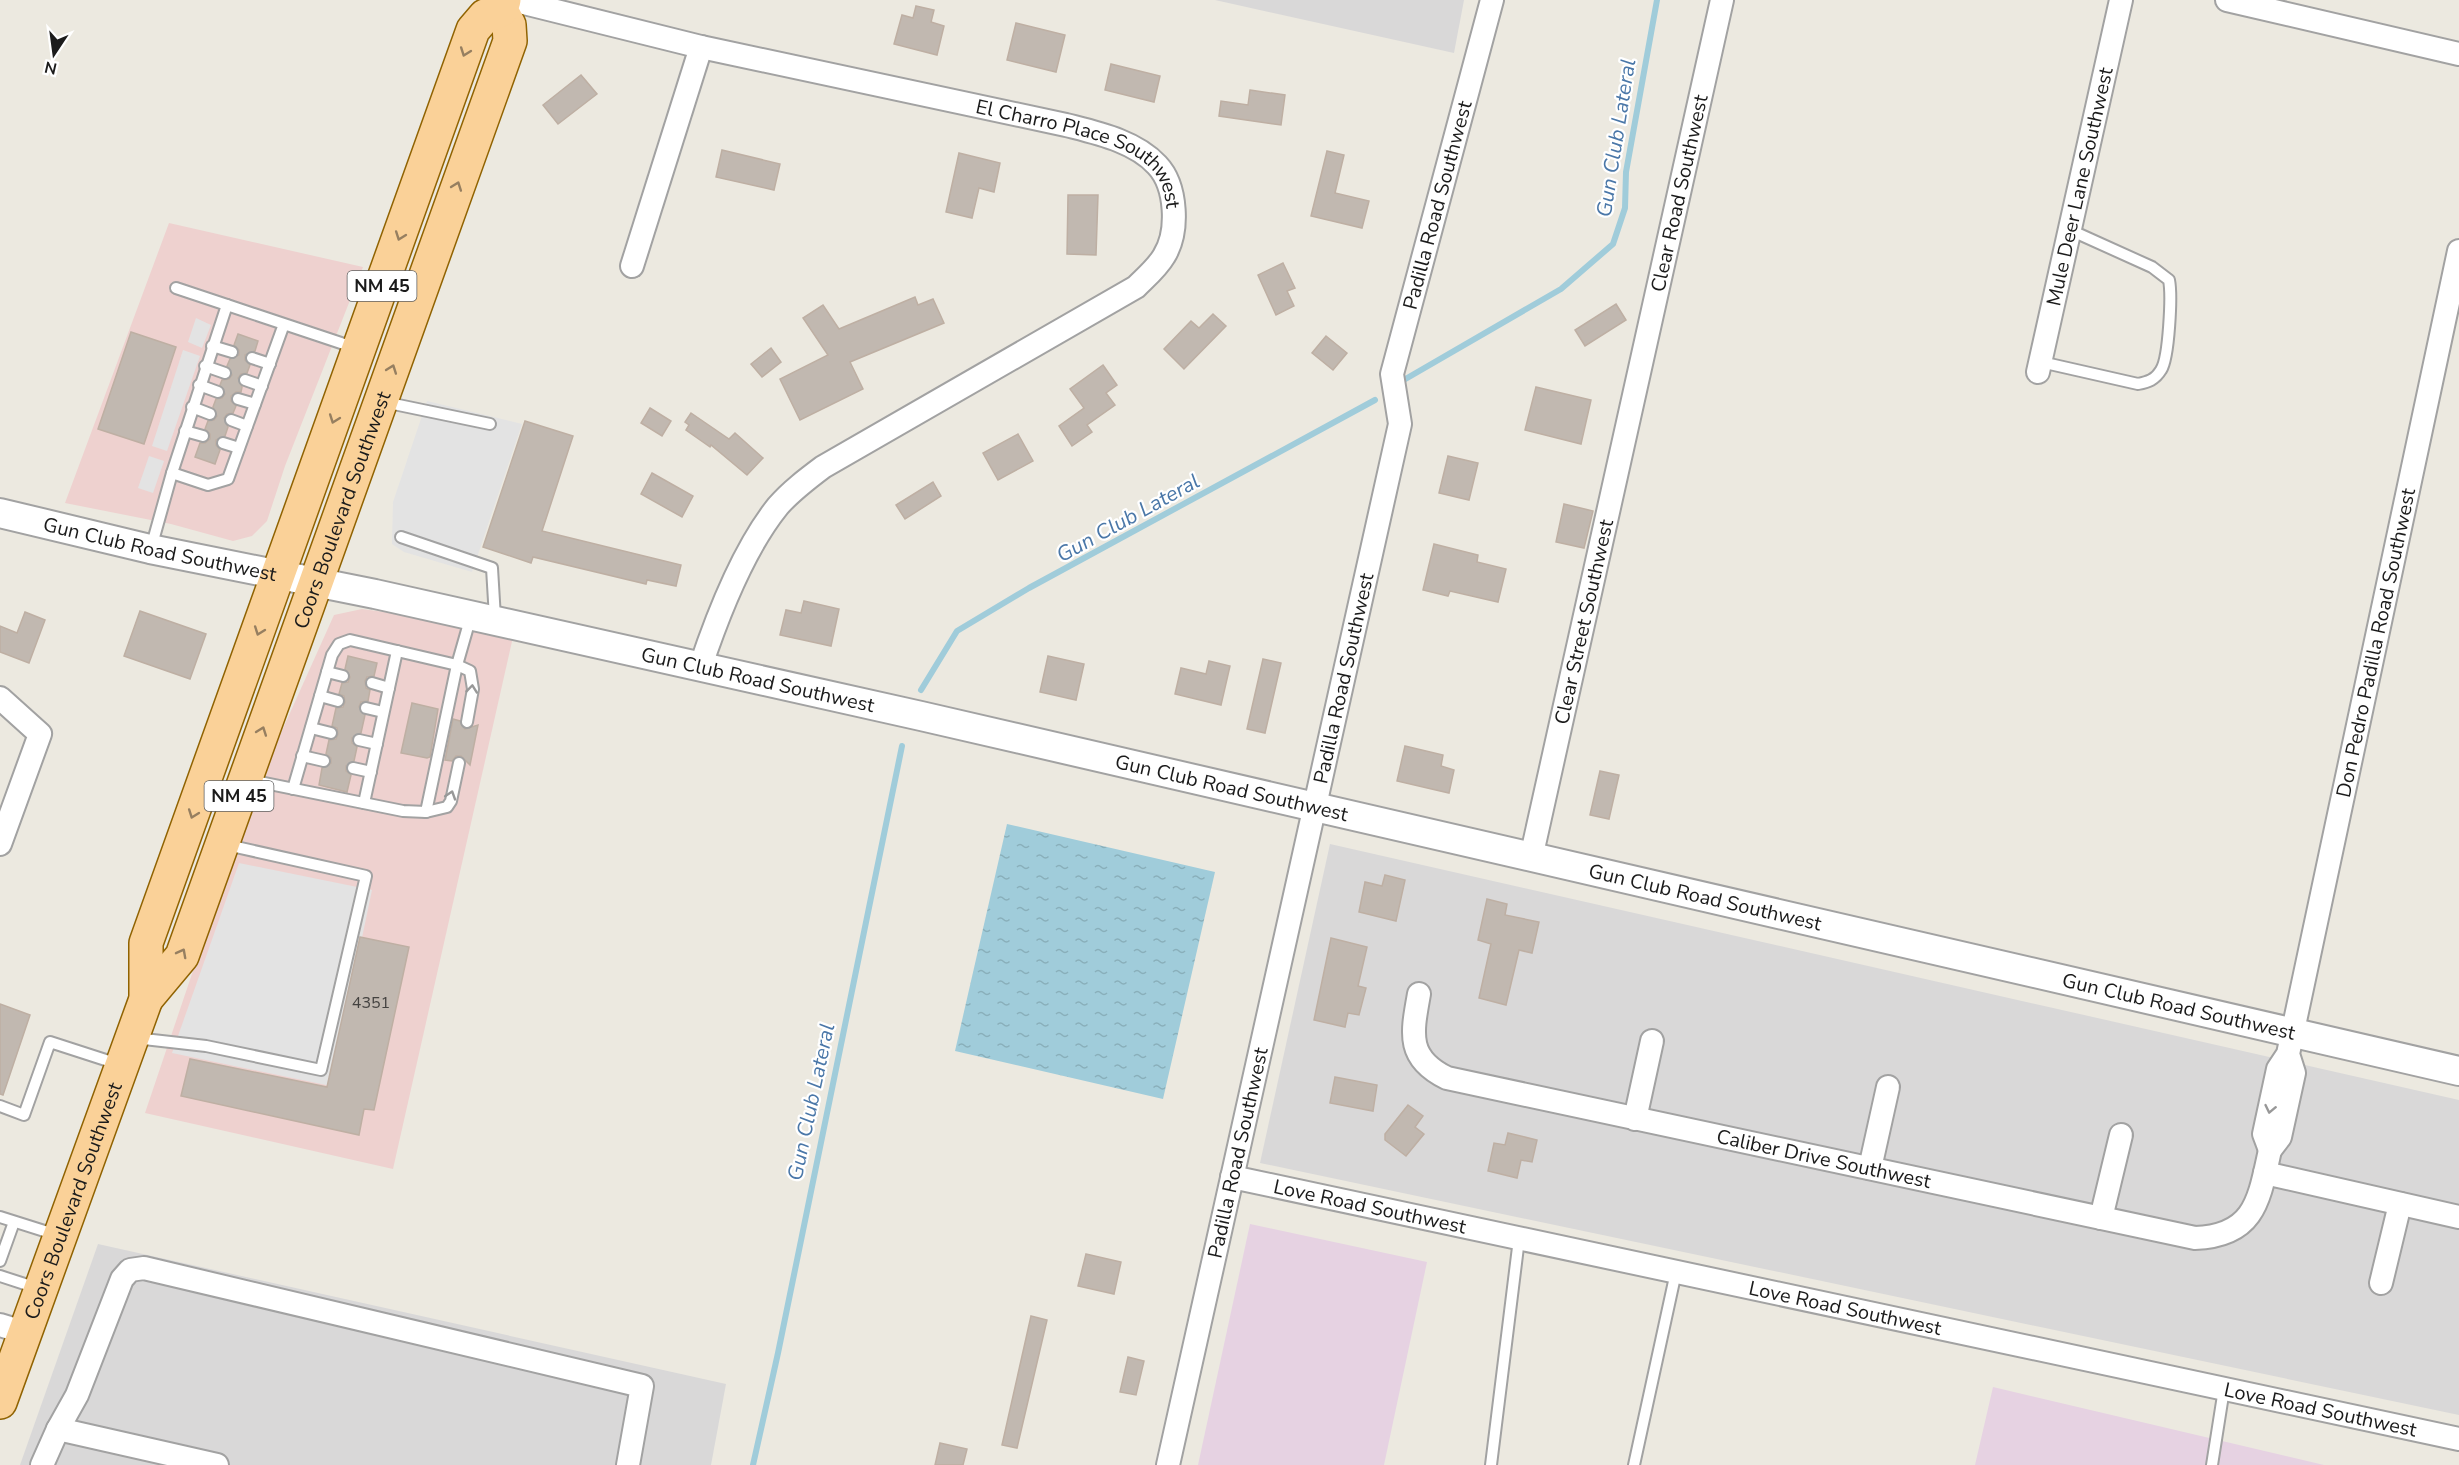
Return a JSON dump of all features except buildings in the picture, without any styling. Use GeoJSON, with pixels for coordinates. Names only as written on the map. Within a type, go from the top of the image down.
{"type":"FeatureCollection","features":[{"type":"Feature","properties":{"kind":"main road","name":"Coors Boulevard Southwest"},"geometry":{"type":"LineString","coordinates":[[0,1402],[13,1329],[41,1290],[146,999],[182,956],[510,41],[506,3],[485,16],[473,30],[146,943],[146,999]]}},
{"type":"Feature","properties":{"kind":"street","name":"Padilla Road Southwest"},"geometry":{"type":"LineString","coordinates":[[1168,1465],[1400,424],[1392,374],[1492,0]]}},
{"type":"Feature","properties":{"kind":"street","name":"Clear Road Southwest"},"geometry":{"type":"LineString","coordinates":[[1638,386],[1722,0]]}},
{"type":"Feature","properties":{"kind":"street","name":"Mule Deer Lane Southwest"},"geometry":{"type":"LineString","coordinates":[[2039,367],[2121,0]]}},
{"type":"Feature","properties":{"kind":"street"},"geometry":{"type":"LineString","coordinates":[[2227,0],[2459,54]]}},
{"type":"Feature","properties":{"kind":"street","name":"El Charro Place Southwest"},"geometry":{"type":"LineString","coordinates":[[506,3],[1108,136],[1140,152],[1158,166],[1170,189],[1174,210],[1165,255],[1136,287],[823,466],[800,484],[778,506],[758,537],[716,620],[700,668]]}},
{"type":"Feature","properties":{"kind":"street"},"geometry":{"type":"LineString","coordinates":[[632,266],[701,47]]}},
{"type":"Feature","properties":{"kind":"street","name":"Don Pedro Padilla Road Southwest"},"geometry":{"type":"LineString","coordinates":[[2290,1043],[2459,251]]}},
{"type":"Feature","properties":{"kind":"street","name":"Clear Street Southwest"},"geometry":{"type":"LineString","coordinates":[[1531,858],[1638,386]]}},
{"type":"Feature","properties":{"kind":"street","name":"Gun Club Road Southwest"},"geometry":{"type":"LineString","coordinates":[[0,513],[150,549],[483,619],[1313,807],[2290,1043],[2459,1071]]}},
{"type":"Feature","properties":{"kind":"street"},"geometry":{"type":"LineString","coordinates":[[0,698],[40,734],[0,844]]}},
{"type":"Feature","properties":{"kind":"street","name":"Caliber Drive Southwest"},"geometry":{"type":"LineString","coordinates":[[1419,994],[1413,1036],[1421,1061],[1432,1071],[1447,1078],[2195,1238],[2230,1233],[2245,1222],[2253,1210],[2270,1150],[2264,1134],[2278,1070],[2290,1043]]}},
{"type":"Feature","properties":{"kind":"street"},"geometry":{"type":"LineString","coordinates":[[1635,1119],[1652,1041]]}},
{"type":"Feature","properties":{"kind":"street"},"geometry":{"type":"LineString","coordinates":[[1870,1168],[1888,1087]]}},
{"type":"Feature","properties":{"kind":"street"},"geometry":{"type":"LineString","coordinates":[[2101,1218],[2121,1135]]}},
{"type":"Feature","properties":{"kind":"street"},"geometry":{"type":"LineString","coordinates":[[2265,1173],[2459,1217]]}},
{"type":"Feature","properties":{"kind":"street","name":"Love Road Southwest"},"geometry":{"type":"LineString","coordinates":[[1232,1177],[2459,1439]]}},
{"type":"Feature","properties":{"kind":"street"},"geometry":{"type":"LineString","coordinates":[[2381,1283],[2400,1204]]}},
{"type":"Feature","properties":{"kind":"street"},"geometry":{"type":"LineString","coordinates":[[42,1465],[58,1429],[78,1395],[122,1279],[130,1270],[144,1268],[642,1386],[627,1465]]}},
{"type":"Feature","properties":{"kind":"street"},"geometry":{"type":"LineString","coordinates":[[58,1429],[217,1465]]}},
{"type":"Feature","properties":{"kind":"lane"},"geometry":{"type":"LineString","coordinates":[[2039,367],[2138,384],[2152,381],[2163,368],[2173,296],[2169,280],[2152,267],[2070,230]]}},
{"type":"Feature","properties":{"kind":"lane"},"geometry":{"type":"LineString","coordinates":[[176,288],[359,349]]}},
{"type":"Feature","properties":{"kind":"lane"},"geometry":{"type":"LineString","coordinates":[[150,549],[192,407],[226,304]]}},
{"type":"Feature","properties":{"kind":"lane"},"geometry":{"type":"LineString","coordinates":[[172,473],[208,485],[228,479],[284,324]]}},
{"type":"Feature","properties":{"kind":"lane"},"geometry":{"type":"LineString","coordinates":[[212,346],[232,352]]}},
{"type":"Feature","properties":{"kind":"lane"},"geometry":{"type":"LineString","coordinates":[[252,358],[270,364]]}},
{"type":"Feature","properties":{"kind":"lane"},"geometry":{"type":"LineString","coordinates":[[205,366],[225,373]]}},
{"type":"Feature","properties":{"kind":"lane"},"geometry":{"type":"LineString","coordinates":[[245,380],[262,386]]}},
{"type":"Feature","properties":{"kind":"lane"},"geometry":{"type":"LineString","coordinates":[[199,385],[218,392]]}},
{"type":"Feature","properties":{"kind":"lane"},"geometry":{"type":"LineString","coordinates":[[238,399],[255,404]]}},
{"type":"Feature","properties":{"kind":"lane"},"geometry":{"type":"LineString","coordinates":[[380,402],[490,424]]}},
{"type":"Feature","properties":{"kind":"lane"},"geometry":{"type":"LineString","coordinates":[[192,407],[210,414]]}},
{"type":"Feature","properties":{"kind":"lane"},"geometry":{"type":"LineString","coordinates":[[231,420],[247,426]]}},
{"type":"Feature","properties":{"kind":"lane"},"geometry":{"type":"LineString","coordinates":[[185,431],[203,436]]}},
{"type":"Feature","properties":{"kind":"lane"},"geometry":{"type":"LineString","coordinates":[[223,443],[239,448]]}},
{"type":"Feature","properties":{"kind":"lane"},"geometry":{"type":"LineString","coordinates":[[401,537],[492,568],[483,619],[457,664],[426,812]]}},
{"type":"Feature","properties":{"kind":"lane"},"geometry":{"type":"LineString","coordinates":[[293,789],[332,655],[339,644],[350,640],[457,664],[470,671],[473,678],[467,722]]}},
{"type":"Feature","properties":{"kind":"lane"},"geometry":{"type":"LineString","coordinates":[[364,803],[397,651]]}},
{"type":"Feature","properties":{"kind":"lane"},"geometry":{"type":"LineString","coordinates":[[327,672],[343,676]]}},
{"type":"Feature","properties":{"kind":"lane"},"geometry":{"type":"LineString","coordinates":[[372,683],[388,688]]}},
{"type":"Feature","properties":{"kind":"lane"},"geometry":{"type":"LineString","coordinates":[[320,696],[338,701]]}},
{"type":"Feature","properties":{"kind":"lane"},"geometry":{"type":"LineString","coordinates":[[366,708],[383,712]]}},
{"type":"Feature","properties":{"kind":"lane"},"geometry":{"type":"LineString","coordinates":[[311,728],[331,733]]}},
{"type":"Feature","properties":{"kind":"lane"},"geometry":{"type":"LineString","coordinates":[[359,740],[376,744]]}},
{"type":"Feature","properties":{"kind":"lane"},"geometry":{"type":"LineString","coordinates":[[302,756],[324,762]]}},
{"type":"Feature","properties":{"kind":"lane"},"geometry":{"type":"LineString","coordinates":[[245,779],[364,803],[426,812],[447,807],[451,801],[459,763]]}},
{"type":"Feature","properties":{"kind":"lane"},"geometry":{"type":"LineString","coordinates":[[353,768],[370,772]]}},
{"type":"Feature","properties":{"kind":"lane"},"geometry":{"type":"LineString","coordinates":[[0,1106],[24,1115],[50,1041],[126,1051],[206,1046],[321,1070],[366,876],[222,844]]}},
{"type":"Feature","properties":{"kind":"lane"},"geometry":{"type":"LineString","coordinates":[[0,1261],[8,1219],[60,1236]]}},
{"type":"Feature","properties":{"kind":"lane"},"geometry":{"type":"LineString","coordinates":[[1491,1465],[1519,1239]]}},
{"type":"Feature","properties":{"kind":"lane"},"geometry":{"type":"LineString","coordinates":[[1634,1465],[1676,1272]]}},
{"type":"Feature","properties":{"kind":"lane"},"geometry":{"type":"LineString","coordinates":[[0,1276],[41,1290]]}},
{"type":"Feature","properties":{"kind":"lane"},"geometry":{"type":"LineString","coordinates":[[2212,1465],[2224,1389]]}},
{"type":"Feature","properties":{"kind":"shaded area"},"geometry":{"type":"Polygon","coordinates":[[[1215,0],[1464,0],[1454,53],[1215,0]]]}},
{"type":"Feature","properties":{"kind":"shaded area"},"geometry":{"type":"Polygon","coordinates":[[[169,223],[363,267],[285,466],[267,521],[252,536],[233,541],[171,524],[65,503],[169,223]]]}},
{"type":"Feature","properties":{"kind":"shaded area"},"geometry":{"type":"Polygon","coordinates":[[[196,318],[211,325],[202,348],[188,342],[196,318]]]}},
{"type":"Feature","properties":{"kind":"shaded area"},"geometry":{"type":"Polygon","coordinates":[[[183,350],[200,356],[167,451],[152,446],[183,350]]]}},
{"type":"Feature","properties":{"kind":"shaded area"},"geometry":{"type":"Polygon","coordinates":[[[427,401],[522,424],[472,572],[404,552],[392,544],[393,502],[427,401]]]}},
{"type":"Feature","properties":{"kind":"shaded area"},"geometry":{"type":"Polygon","coordinates":[[[149,456],[164,461],[153,493],[138,488],[149,456]]]}},
{"type":"Feature","properties":{"kind":"shaded area"},"geometry":{"type":"Polygon","coordinates":[[[362,609],[420,617],[513,637],[393,1169],[145,1113],[250,802],[334,615],[362,609]]]}},
{"type":"Feature","properties":{"kind":"shaded area"},"geometry":{"type":"Polygon","coordinates":[[[1330,844],[2459,1100],[2459,1415],[1260,1163],[1330,844]]]}},
{"type":"Feature","properties":{"kind":"shaded area"},"geometry":{"type":"Polygon","coordinates":[[[239,863],[372,890],[331,1086],[172,1053],[239,863]]]}},
{"type":"Feature","properties":{"kind":"shaded area"},"geometry":{"type":"Polygon","coordinates":[[[1250,1224],[1427,1262],[1384,1465],[1198,1465],[1250,1224]]]}},
{"type":"Feature","properties":{"kind":"shaded area"},"geometry":{"type":"Polygon","coordinates":[[[98,1244],[726,1384],[711,1465],[20,1465],[98,1244]]]}},
{"type":"Feature","properties":{"kind":"shaded area"},"geometry":{"type":"Polygon","coordinates":[[[1993,1387],[2324,1465],[1975,1465],[1993,1387]]]}},
{"type":"Feature","properties":{"kind":"water"},"geometry":{"type":"Polygon","coordinates":[[[1007,824],[1215,872],[1163,1099],[955,1051],[1007,824]]]}},
{"type":"Feature","properties":{"kind":"waterway","name":"Gun Club Lateral"},"geometry":{"type":"LineString","coordinates":[[1402,381],[1561,289],[1613,244],[1625,208],[1626,172],[1657,0]]}},
{"type":"Feature","properties":{"kind":"waterway","name":"Gun Club Lateral"},"geometry":{"type":"LineString","coordinates":[[921,690],[957,631],[1029,588],[1375,400]]}},
{"type":"Feature","properties":{"kind":"waterway","name":"Gun Club Lateral"},"geometry":{"type":"LineString","coordinates":[[753,1465],[902,746]]}}]}
